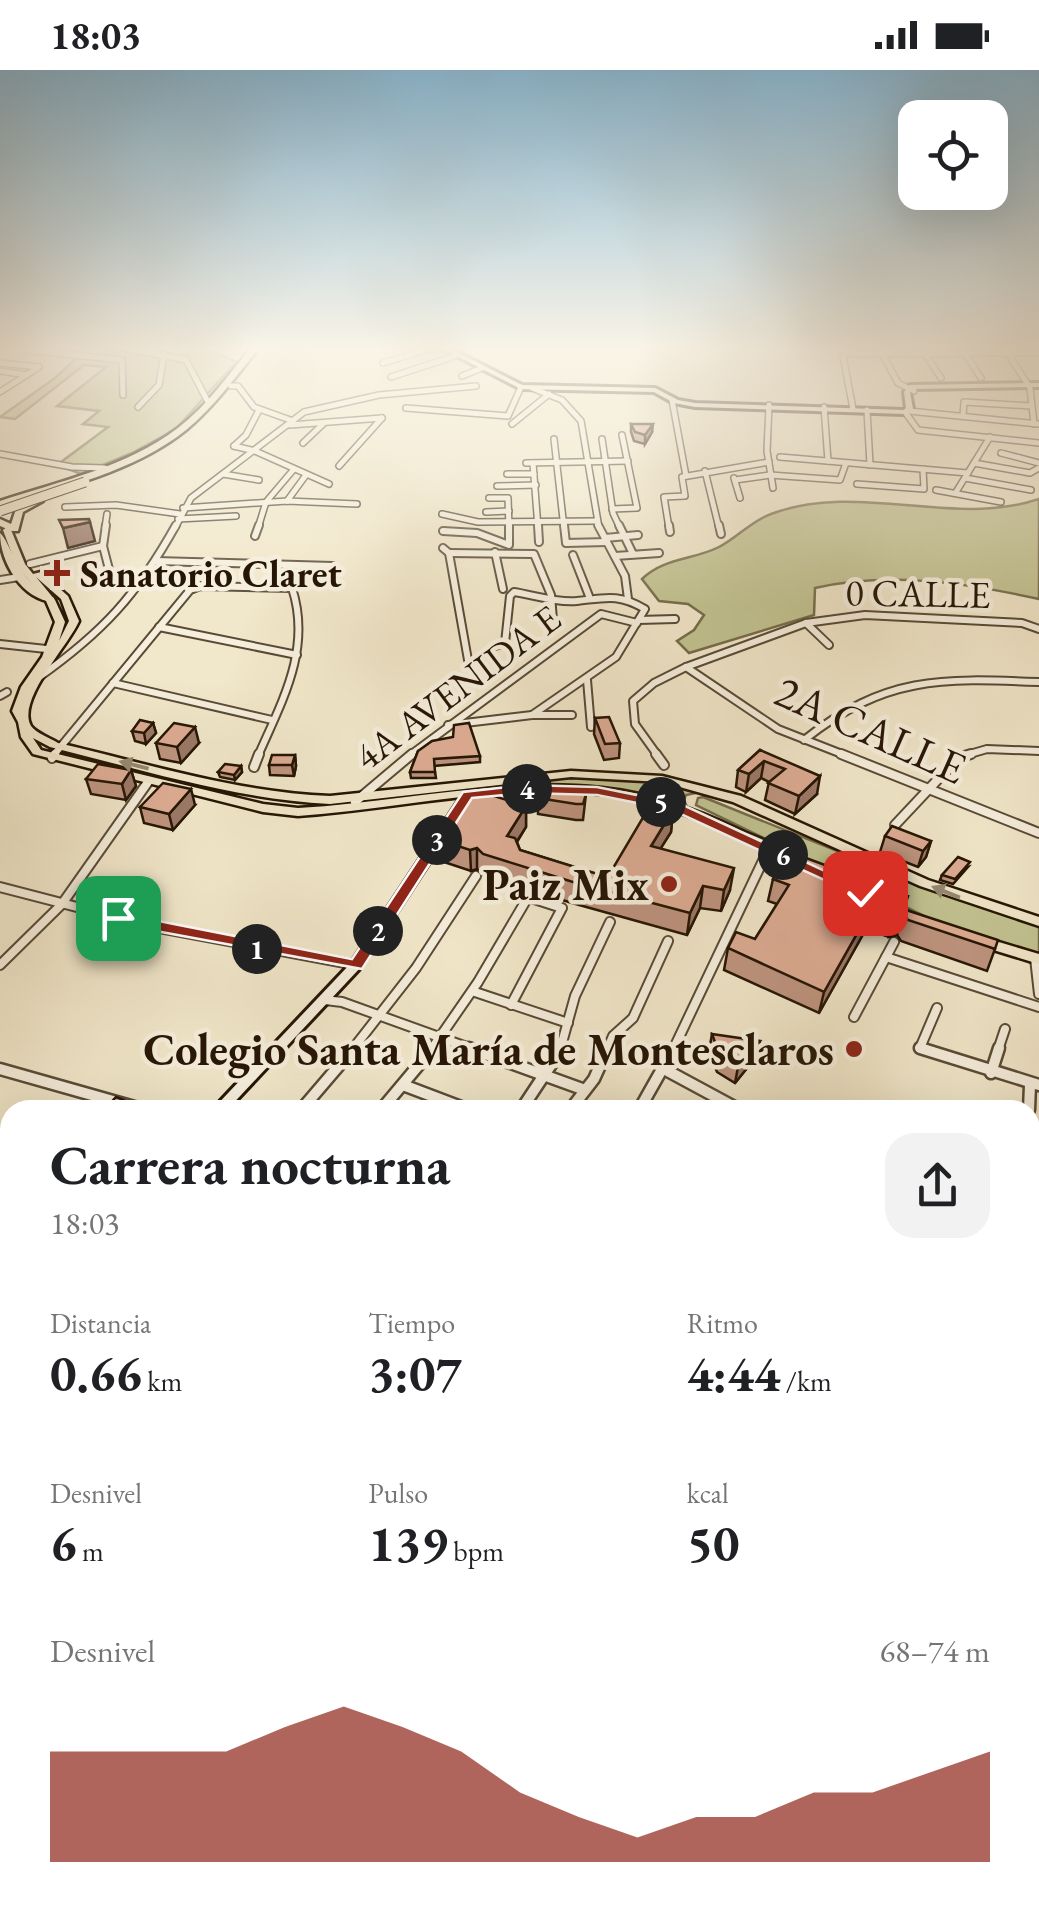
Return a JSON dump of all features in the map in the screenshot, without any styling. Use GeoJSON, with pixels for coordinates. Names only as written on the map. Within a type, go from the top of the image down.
{"type":"FeatureCollection","features":[{"type":"Feature","properties":{"kind":"highway"},"geometry":{"type":"LineString","coordinates":[[4,521],[25,499],[118,464],[174,434]]}},
{"type":"Feature","properties":{"kind":"highway"},"geometry":{"type":"LineString","coordinates":[[4,521],[22,508],[116,473],[184,434]]}},
{"type":"Feature","properties":{"kind":"highway"},"geometry":{"type":"LineString","coordinates":[[84,478],[165,448]]}},
{"type":"Feature","properties":{"kind":"highway"},"geometry":{"type":"LineString","coordinates":[[4,521],[118,464]]}},
{"type":"Feature","properties":{"kind":"highway"},"geometry":{"type":"LineString","coordinates":[[4,521],[19,576],[41,597],[50,600]]}},
{"type":"Feature","properties":{"kind":"main road"},"geometry":{"type":"LineString","coordinates":[[4,521],[30,564],[65,598],[74,621],[68,640],[20,696],[18,716],[39,740],[271,798],[355,804],[554,788],[635,796],[676,807],[814,866],[697,809],[690,800],[697,795],[721,798],[972,902],[1039,922]]}},
{"type":"Feature","properties":{"kind":"main road"},"geometry":{"type":"LineString","coordinates":[[2,702],[46,649],[60,622],[50,600],[21,566],[4,521]]}},
{"type":"Feature","properties":{"kind":"main road"},"geometry":{"type":"LineString","coordinates":[[10,736],[52,758],[263,808],[298,812],[541,777],[605,773],[691,785],[736,799],[862,856]]}},
{"type":"Feature","properties":{"kind":"main road"},"geometry":{"type":"LineString","coordinates":[[468,795],[474,789],[541,777]]}},
{"type":"Feature","properties":{"kind":"main road"},"geometry":{"type":"LineString","coordinates":[[966,937],[1037,958]]}},
{"type":"Feature","properties":{"kind":"street"},"geometry":{"type":"LineString","coordinates":[[246,434],[234,446],[255,451],[329,484]]}},
{"type":"Feature","properties":{"kind":"street"},"geometry":{"type":"LineString","coordinates":[[34,679],[89,642],[128,600],[156,561],[191,498],[277,434]]}},
{"type":"Feature","properties":{"kind":"street"},"geometry":{"type":"LineString","coordinates":[[303,443],[312,434]]}},
{"type":"Feature","properties":{"kind":"street"},"geometry":{"type":"LineString","coordinates":[[338,466],[367,434]]}},
{"type":"Feature","properties":{"kind":"street"},"geometry":{"type":"LineString","coordinates":[[582,434],[596,522],[625,576],[628,599]]}},
{"type":"Feature","properties":{"kind":"street"},"geometry":{"type":"LineString","coordinates":[[769,434],[773,488]]}},
{"type":"Feature","properties":{"kind":"street"},"geometry":{"type":"LineString","coordinates":[[826,434],[828,461]]}},
{"type":"Feature","properties":{"kind":"street"},"geometry":{"type":"LineString","coordinates":[[869,434],[870,465]]}},
{"type":"Feature","properties":{"kind":"street"},"geometry":{"type":"LineString","coordinates":[[957,434],[1039,443]]}},
{"type":"Feature","properties":{"kind":"street"},"geometry":{"type":"LineString","coordinates":[[593,505],[634,509],[622,435]]}},
{"type":"Feature","properties":{"kind":"street"},"geometry":{"type":"LineString","coordinates":[[669,447],[675,436]]}},
{"type":"Feature","properties":{"kind":"street"},"geometry":{"type":"LineString","coordinates":[[670,532],[664,496],[685,496],[675,436]]}},
{"type":"Feature","properties":{"kind":"street"},"geometry":{"type":"LineString","coordinates":[[956,492],[990,437]]}},
{"type":"Feature","properties":{"kind":"street"},"geometry":{"type":"LineString","coordinates":[[602,438],[612,507],[633,554]]}},
{"type":"Feature","properties":{"kind":"street"},"geometry":{"type":"LineString","coordinates":[[554,439],[566,543],[638,535]]}},
{"type":"Feature","properties":{"kind":"street"},"geometry":{"type":"LineString","coordinates":[[1002,453],[1038,466]]}},
{"type":"Feature","properties":{"kind":"street"},"geometry":{"type":"LineString","coordinates":[[0,454],[72,467],[104,468]]}},
{"type":"Feature","properties":{"kind":"street"},"geometry":{"type":"LineString","coordinates":[[780,457],[923,470],[1031,490]]}},
{"type":"Feature","properties":{"kind":"street"},"geometry":{"type":"LineString","coordinates":[[802,477],[807,459]]}},
{"type":"Feature","properties":{"kind":"street"},"geometry":{"type":"LineString","coordinates":[[538,542],[536,485],[530,463],[628,461]]}},
{"type":"Feature","properties":{"kind":"street"},"geometry":{"type":"LineString","coordinates":[[684,477],[769,462]]}},
{"type":"Feature","properties":{"kind":"street"},"geometry":{"type":"LineString","coordinates":[[735,480],[770,475],[840,480],[846,463]]}},
{"type":"Feature","properties":{"kind":"street"},"geometry":{"type":"LineString","coordinates":[[974,464],[1038,466]]}},
{"type":"Feature","properties":{"kind":"street"},"geometry":{"type":"LineString","coordinates":[[731,466],[740,498]]}},
{"type":"Feature","properties":{"kind":"street"},"geometry":{"type":"LineString","coordinates":[[883,480],[884,466]]}},
{"type":"Feature","properties":{"kind":"street"},"geometry":{"type":"LineString","coordinates":[[72,467],[84,478]]}},
{"type":"Feature","properties":{"kind":"street"},"geometry":{"type":"LineString","coordinates":[[255,536],[266,502],[294,469]]}},
{"type":"Feature","properties":{"kind":"street"},"geometry":{"type":"LineString","coordinates":[[858,484],[924,490],[923,470]]}},
{"type":"Feature","properties":{"kind":"street"},"geometry":{"type":"LineString","coordinates":[[705,472],[721,534]]}},
{"type":"Feature","properties":{"kind":"street"},"geometry":{"type":"LineString","coordinates":[[223,474],[258,480]]}},
{"type":"Feature","properties":{"kind":"street"},"geometry":{"type":"LineString","coordinates":[[507,474],[534,474]]}},
{"type":"Feature","properties":{"kind":"street"},"geometry":{"type":"LineString","coordinates":[[288,501],[306,475]]}},
{"type":"Feature","properties":{"kind":"street"},"geometry":{"type":"LineString","coordinates":[[497,486],[536,485]]}},
{"type":"Feature","properties":{"kind":"street"},"geometry":{"type":"LineString","coordinates":[[936,490],[1001,502]]}},
{"type":"Feature","properties":{"kind":"street"},"geometry":{"type":"LineString","coordinates":[[443,531],[477,532],[508,545],[508,498],[490,498]]}},
{"type":"Feature","properties":{"kind":"street"},"geometry":{"type":"LineString","coordinates":[[296,513],[300,501]]}},
{"type":"Feature","properties":{"kind":"street"},"geometry":{"type":"LineString","coordinates":[[180,514],[266,502],[357,504]]}},
{"type":"Feature","properties":{"kind":"street"},"geometry":{"type":"LineString","coordinates":[[326,514],[330,502]]}},
{"type":"Feature","properties":{"kind":"street"},"geometry":{"type":"LineString","coordinates":[[65,507],[108,505],[236,516]]}},
{"type":"Feature","properties":{"kind":"street"},"geometry":{"type":"LineString","coordinates":[[486,512],[509,511]]}},
{"type":"Feature","properties":{"kind":"street"},"geometry":{"type":"LineString","coordinates":[[107,514],[103,546],[112,581]]}},
{"type":"Feature","properties":{"kind":"street"},"geometry":{"type":"LineString","coordinates":[[442,514],[478,522],[596,522]]}},
{"type":"Feature","properties":{"kind":"street"},"geometry":{"type":"LineString","coordinates":[[30,564],[103,546]]}},
{"type":"Feature","properties":{"kind":"street"},"geometry":{"type":"LineString","coordinates":[[468,660],[446,550],[534,554],[551,595],[553,620]]}},
{"type":"Feature","properties":{"kind":"street"},"geometry":{"type":"LineString","coordinates":[[495,552],[503,589]]}},
{"type":"Feature","properties":{"kind":"street"},"geometry":{"type":"LineString","coordinates":[[615,556],[647,557],[659,552]]}},
{"type":"Feature","properties":{"kind":"street"},"geometry":{"type":"LineString","coordinates":[[573,555],[589,596]]}},
{"type":"Feature","properties":{"kind":"street"},"geometry":{"type":"LineString","coordinates":[[156,561],[333,566]]}},
{"type":"Feature","properties":{"kind":"street"},"geometry":{"type":"LineString","coordinates":[[0,580],[19,576]]}},
{"type":"Feature","properties":{"kind":"street"},"geometry":{"type":"LineString","coordinates":[[52,758],[194,588],[287,588],[293,590],[299,607],[302,641],[254,767]]}},
{"type":"Feature","properties":{"kind":"street"},"geometry":{"type":"LineString","coordinates":[[496,646],[505,643],[510,596],[514,592],[579,601],[589,596],[628,599],[645,609],[616,657],[532,715]]}},
{"type":"Feature","properties":{"kind":"street","name":"4A AVENIDA E"},"geometry":{"type":"LineString","coordinates":[[355,804],[445,726],[601,614],[638,621]]}},
{"type":"Feature","properties":{"kind":"street","name":"0 CALLE"},"geometry":{"type":"LineString","coordinates":[[664,764],[635,724],[633,701],[654,683],[686,667],[803,624],[865,615],[1037,627]]}},
{"type":"Feature","properties":{"kind":"street"},"geometry":{"type":"LineString","coordinates":[[638,621],[675,619]]}},
{"type":"Feature","properties":{"kind":"street"},"geometry":{"type":"LineString","coordinates":[[803,624],[830,645]]}},
{"type":"Feature","properties":{"kind":"street"},"geometry":{"type":"LineString","coordinates":[[158,627],[298,655]]}},
{"type":"Feature","properties":{"kind":"street"},"geometry":{"type":"LineString","coordinates":[[0,644],[46,649]]}},
{"type":"Feature","properties":{"kind":"street","name":"2A CALLE"},"geometry":{"type":"LineString","coordinates":[[686,667],[754,715],[804,740],[1039,834]]}},
{"type":"Feature","properties":{"kind":"street"},"geometry":{"type":"LineString","coordinates":[[587,680],[591,728]]}},
{"type":"Feature","properties":{"kind":"street"},"geometry":{"type":"LineString","coordinates":[[804,740],[848,707],[905,688],[962,681],[1039,682]]}},
{"type":"Feature","properties":{"kind":"street"},"geometry":{"type":"LineString","coordinates":[[113,683],[272,720]]}},
{"type":"Feature","properties":{"kind":"street"},"geometry":{"type":"LineString","coordinates":[[445,726],[532,715],[572,715]]}},
{"type":"Feature","properties":{"kind":"street"},"geometry":{"type":"LineString","coordinates":[[895,825],[958,758],[987,749],[1039,751]]}},
{"type":"Feature","properties":{"kind":"street"},"geometry":{"type":"LineString","coordinates":[[0,965],[62,904],[148,782]]}},
{"type":"Feature","properties":{"kind":"street"},"geometry":{"type":"LineString","coordinates":[[229,1100],[356,965],[468,795]]}},
{"type":"Feature","properties":{"kind":"street"},"geometry":{"type":"LineString","coordinates":[[645,1100],[664,1070],[769,848]]}},
{"type":"Feature","properties":{"kind":"street"},"geometry":{"type":"LineString","coordinates":[[311,1100],[384,1016],[439,939],[476,876]]}},
{"type":"Feature","properties":{"kind":"street"},"geometry":{"type":"LineString","coordinates":[[0,886],[202,938],[356,965]]}},
{"type":"Feature","properties":{"kind":"street"},"geometry":{"type":"LineString","coordinates":[[390,1100],[443,1038],[475,992],[528,897],[562,908],[511,1004]]}},
{"type":"Feature","properties":{"kind":"street"},"geometry":{"type":"LineString","coordinates":[[528,1100],[564,1044],[575,996],[610,922]]}},
{"type":"Feature","properties":{"kind":"street"},"geometry":{"type":"LineString","coordinates":[[578,1100],[594,1079],[614,1036],[634,1018],[668,940]]}},
{"type":"Feature","properties":{"kind":"street"},"geometry":{"type":"LineString","coordinates":[[854,1017],[894,942]]}},
{"type":"Feature","properties":{"kind":"street"},"geometry":{"type":"LineString","coordinates":[[886,957],[1039,1007]]}},
{"type":"Feature","properties":{"kind":"street"},"geometry":{"type":"LineString","coordinates":[[1037,958],[1039,994]]}},
{"type":"Feature","properties":{"kind":"street"},"geometry":{"type":"LineString","coordinates":[[475,992],[568,1024]]}},
{"type":"Feature","properties":{"kind":"street"},"geometry":{"type":"LineString","coordinates":[[325,1000],[384,1016],[585,1090]]}},
{"type":"Feature","properties":{"kind":"street"},"geometry":{"type":"LineString","coordinates":[[937,1008],[920,1048],[1034,1085]]}},
{"type":"Feature","properties":{"kind":"street"},"geometry":{"type":"LineString","coordinates":[[991,1073],[1005,1029]]}},
{"type":"Feature","properties":{"kind":"street"},"geometry":{"type":"LineString","coordinates":[[0,1070],[109,1100]]}},
{"type":"Feature","properties":{"kind":"street"},"geometry":{"type":"LineString","coordinates":[[664,1070],[721,1100]]}},
{"type":"Feature","properties":{"kind":"street"},"geometry":{"type":"LineString","coordinates":[[404,1085],[443,1100]]}},
{"type":"Feature","properties":{"kind":"green space"},"geometry":{"type":"Polygon","coordinates":[[[99,434],[167,434],[81,474],[57,465],[99,434]]]}},
{"type":"Feature","properties":{"kind":"green space"},"geometry":{"type":"Polygon","coordinates":[[[1039,499],[1039,599],[927,581],[843,583],[815,588],[814,615],[689,653],[677,641],[694,630],[704,615],[688,604],[659,601],[642,579],[659,567],[719,547],[764,517],[804,505],[871,502],[973,509],[1039,499]]]}},
{"type":"Feature","properties":{"kind":"green space"},"geometry":{"type":"Polygon","coordinates":[[[607,777],[668,782],[705,791],[686,795],[688,809],[596,788],[531,785],[556,779],[607,777]]]}},
{"type":"Feature","properties":{"kind":"green space"},"geometry":{"type":"Polygon","coordinates":[[[698,798],[959,900],[1039,925],[1039,955],[939,923],[696,805],[698,798]]]}},
{"type":"Feature","properties":{"kind":"building"},"geometry":{"type":"Polygon","coordinates":[[[59,520],[90,522],[63,528],[59,520]]]}},
{"type":"Feature","properties":{"kind":"building"},"geometry":{"type":"Polygon","coordinates":[[[609,717],[620,743],[605,744],[595,718],[609,717]]]}},
{"type":"Feature","properties":{"kind":"building"},"geometry":{"type":"Polygon","coordinates":[[[140,720],[153,723],[144,733],[132,731],[140,720]]]}},
{"type":"Feature","properties":{"kind":"building"},"geometry":{"type":"Polygon","coordinates":[[[174,723],[195,727],[177,747],[156,743],[174,723]]]}},
{"type":"Feature","properties":{"kind":"building"},"geometry":{"type":"Polygon","coordinates":[[[469,723],[480,756],[434,759],[435,772],[410,772],[418,751],[432,741],[453,737],[454,725],[469,723]]]}},
{"type":"Feature","properties":{"kind":"building"},"geometry":{"type":"Polygon","coordinates":[[[760,750],[820,776],[799,796],[768,783],[785,769],[764,761],[749,774],[738,770],[760,750]]]}},
{"type":"Feature","properties":{"kind":"building"},"geometry":{"type":"Polygon","coordinates":[[[272,755],[295,755],[292,765],[269,765],[272,755]]]}},
{"type":"Feature","properties":{"kind":"building"},"geometry":{"type":"Polygon","coordinates":[[[98,764],[131,770],[122,784],[86,779],[98,764]]]}},
{"type":"Feature","properties":{"kind":"building"},"geometry":{"type":"Polygon","coordinates":[[[225,764],[241,766],[234,775],[218,772],[225,764]]]}},
{"type":"Feature","properties":{"kind":"building"},"geometry":{"type":"Polygon","coordinates":[[[163,783],[191,789],[169,814],[140,807],[163,783]]]}},
{"type":"Feature","properties":{"kind":"building"},"geometry":{"type":"Polygon","coordinates":[[[542,787],[586,794],[583,804],[538,798],[542,787]]]}},
{"type":"Feature","properties":{"kind":"building"},"geometry":{"type":"Polygon","coordinates":[[[478,791],[526,806],[507,836],[515,838],[520,850],[597,874],[612,870],[651,804],[673,810],[651,846],[734,868],[724,890],[703,886],[690,913],[436,839],[478,791]]]}},
{"type":"Feature","properties":{"kind":"building"},"geometry":{"type":"Polygon","coordinates":[[[892,826],[931,841],[923,851],[885,836],[892,826]]]}},
{"type":"Feature","properties":{"kind":"building"},"geometry":{"type":"Polygon","coordinates":[[[790,852],[908,896],[900,908],[998,940],[995,949],[908,920],[903,913],[895,915],[872,907],[824,992],[728,948],[736,932],[755,939],[789,885],[773,879],[790,852]]]}},
{"type":"Feature","properties":{"kind":"building"},"geometry":{"type":"Polygon","coordinates":[[[958,857],[970,862],[955,879],[942,875],[958,857]]]}},
{"type":"Feature","properties":{"kind":"building"},"geometry":{"type":"Polygon","coordinates":[[[712,1034],[760,1041],[738,1067],[720,1056],[712,1034]]]}},
{"type":"Feature","properties":{"kind":"place","name":"Sanatorio Claret"},"geometry":{"type":"Point","coordinates":[57,573]}},
{"type":"Feature","properties":{"kind":"place","name":"Paiz Mix"},"geometry":{"type":"Point","coordinates":[669,884]}},
{"type":"Feature","properties":{"kind":"place","name":"Colegio Santa María de Montesclaros"},"geometry":{"type":"Point","coordinates":[854,1049]}},
{"type":"Feature","properties":{"kind":"route"},"geometry":{"type":"LineString","coordinates":[[118,918],[252,948],[356,965],[468,795],[526,789],[597,791],[676,807],[865,893]]}}]}
